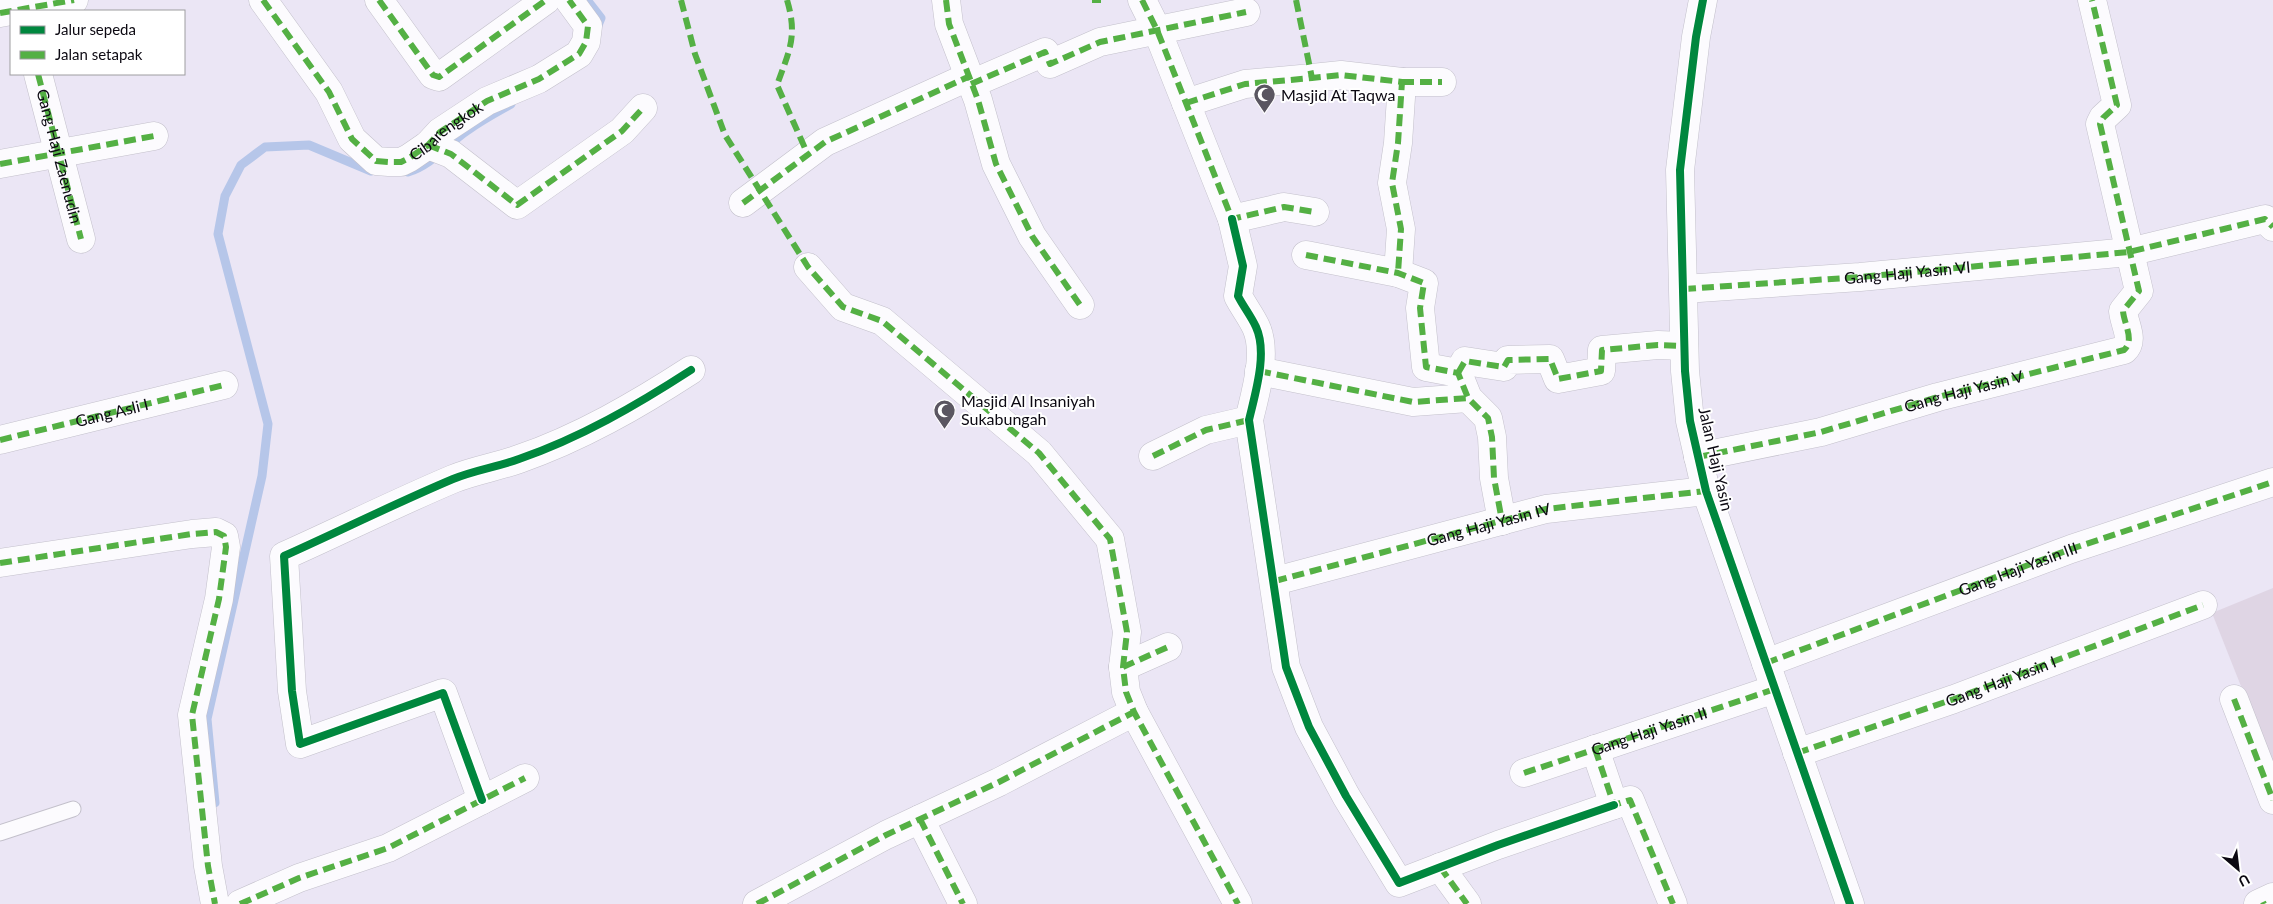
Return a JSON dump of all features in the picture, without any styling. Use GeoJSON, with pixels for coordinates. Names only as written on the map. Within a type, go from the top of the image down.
{"type":"FeatureCollection","features":[{"type":"Feature","properties":{"kind":"street"},"geometry":{"type":"LineString","coordinates":[[19,10],[74,0]]}},
{"type":"Feature","properties":{"kind":"street","name":"Cibarengkok"},"geometry":{"type":"LineString","coordinates":[[263,0],[329,92],[352,139],[376,161],[403,166],[438,149],[440,132],[487,101],[539,79],[579,54],[586,42],[588,26],[569,0]]}},
{"type":"Feature","properties":{"kind":"street"},"geometry":{"type":"LineString","coordinates":[[379,0],[433,75],[439,77],[546,0]]}},
{"type":"Feature","properties":{"kind":"street"},"geometry":{"type":"LineString","coordinates":[[946,0],[949,24],[970,80],[996,164],[1032,236],[1080,305]]}},
{"type":"Feature","properties":{"kind":"street"},"geometry":{"type":"LineString","coordinates":[[1142,0],[1157,30],[1232,219],[1243,266],[1238,296],[1256,328],[1259,338],[1259,371],[1249,420],[1275,581],[1286,667],[1309,728],[1346,796],[1399,883],[1630,800],[1673,904]]}},
{"type":"Feature","properties":{"kind":"street","name":"Jalan Haji Yasin"},"geometry":{"type":"LineString","coordinates":[[1703,0],[1696,37],[1680,170],[1684,346],[1690,422],[1706,491],[1850,904]]}},
{"type":"Feature","properties":{"kind":"street"},"geometry":{"type":"LineString","coordinates":[[2092,0],[2117,105],[2113,111],[2103,118],[2100,124],[2129,252]]}},
{"type":"Feature","properties":{"kind":"street"},"geometry":{"type":"LineString","coordinates":[[744,203],[825,142],[970,80],[1045,52],[1050,64],[1100,42],[1246,12]]}},
{"type":"Feature","properties":{"kind":"street","name":"Gang Haji Zaenudin"},"geometry":{"type":"LineString","coordinates":[[38,75],[81,239]]}},
{"type":"Feature","properties":{"kind":"street"},"geometry":{"type":"LineString","coordinates":[[1186,103],[1245,84],[1341,75],[1402,82],[1442,82]]}},
{"type":"Feature","properties":{"kind":"street"},"geometry":{"type":"LineString","coordinates":[[1398,273],[1401,229],[1392,183],[1398,143],[1402,82]]}},
{"type":"Feature","properties":{"kind":"street"},"geometry":{"type":"LineString","coordinates":[[438,149],[516,205],[622,131],[643,108]]}},
{"type":"Feature","properties":{"kind":"street"},"geometry":{"type":"LineString","coordinates":[[0,164],[154,136]]}},
{"type":"Feature","properties":{"kind":"street"},"geometry":{"type":"LineString","coordinates":[[1232,219],[1284,207],[1315,212]]}},
{"type":"Feature","properties":{"kind":"street","name":"Gang Haji Yasin VI"},"geometry":{"type":"LineString","coordinates":[[1684,289],[1860,277],[2129,252],[2265,219],[2273,227]]}},
{"type":"Feature","properties":{"kind":"street","name":"Gang Haji Yasin V"},"geometry":{"type":"LineString","coordinates":[[1698,457],[1821,432],[1938,397],[2124,350],[2130,340],[2123,311],[2139,291],[2129,252]]}},
{"type":"Feature","properties":{"kind":"street"},"geometry":{"type":"LineString","coordinates":[[1306,254],[1398,273],[1424,283],[1420,308],[1426,368],[1458,373]]}},
{"type":"Feature","properties":{"kind":"street"},"geometry":{"type":"LineString","coordinates":[[808,267],[843,307],[882,321],[1039,453],[1110,539],[1127,632],[1123,667],[1126,692],[1134,712],[1238,904]]}},
{"type":"Feature","properties":{"kind":"street"},"geometry":{"type":"LineString","coordinates":[[1458,373],[1465,361],[1504,367],[1508,360],[1550,360],[1558,379],[1601,371],[1602,350],[1658,345],[1684,346]]}},
{"type":"Feature","properties":{"kind":"street"},"geometry":{"type":"LineString","coordinates":[[482,800],[443,693],[300,744],[292,691],[284,556],[415,495],[462,476],[519,459],[590,428],[640,402],[691,370]]}},
{"type":"Feature","properties":{"kind":"street"},"geometry":{"type":"LineString","coordinates":[[1259,371],[1413,402],[1468,398]]}},
{"type":"Feature","properties":{"kind":"street"},"geometry":{"type":"LineString","coordinates":[[1458,373],[1468,398],[1488,418],[1492,436],[1494,478],[1502,521]]}},
{"type":"Feature","properties":{"kind":"street","name":"Gang Asli I"},"geometry":{"type":"LineString","coordinates":[[0,440],[224,385]]}},
{"type":"Feature","properties":{"kind":"street"},"geometry":{"type":"LineString","coordinates":[[1153,456],[1206,430],[1249,420]]}},
{"type":"Feature","properties":{"kind":"street","name":"Gang Haji Yasin III"},"geometry":{"type":"LineString","coordinates":[[1766,663],[2071,549],[2273,482]]}},
{"type":"Feature","properties":{"kind":"street","name":"Gang Haji Yasin IV"},"geometry":{"type":"LineString","coordinates":[[1275,581],[1546,509],[1706,491]]}},
{"type":"Feature","properties":{"kind":"street"},"geometry":{"type":"LineString","coordinates":[[0,563],[192,534],[216,532],[224,536],[226,547],[219,599],[192,715],[208,866],[215,904]]}},
{"type":"Feature","properties":{"kind":"street","name":"Gang Haji Yasin I"},"geometry":{"type":"LineString","coordinates":[[1797,753],[1954,699],[2203,605]]}},
{"type":"Feature","properties":{"kind":"street"},"geometry":{"type":"LineString","coordinates":[[1123,667],[1168,647]]}},
{"type":"Feature","properties":{"kind":"street","name":"Gang Haji Yasin II"},"geometry":{"type":"LineString","coordinates":[[1524,773],[1775,689]]}},
{"type":"Feature","properties":{"kind":"street"},"geometry":{"type":"LineString","coordinates":[[2234,699],[2273,800]]}},
{"type":"Feature","properties":{"kind":"street"},"geometry":{"type":"LineString","coordinates":[[757,904],[886,835],[999,782],[1134,712]]}},
{"type":"Feature","properties":{"kind":"street"},"geometry":{"type":"LineString","coordinates":[[1595,749],[1614,805]]}},
{"type":"Feature","properties":{"kind":"street"},"geometry":{"type":"LineString","coordinates":[[240,904],[299,878],[388,848],[525,778]]}},
{"type":"Feature","properties":{"kind":"street"},"geometry":{"type":"LineString","coordinates":[[920,819],[963,904]]}},
{"type":"Feature","properties":{"kind":"street"},"geometry":{"type":"LineString","coordinates":[[1440,867],[1467,904]]}},
{"type":"Feature","properties":{"kind":"lane"},"geometry":{"type":"LineString","coordinates":[[0,833],[73,809]]}},
{"type":"Feature","properties":{"kind":"shaded area"},"geometry":{"type":"Polygon","coordinates":[[[2273,588],[2273,767],[2212,613],[2273,588]]]}},
{"type":"Feature","properties":{"kind":"waterway"},"geometry":{"type":"LineString","coordinates":[[587,0],[601,18],[596,30]]}},
{"type":"Feature","properties":{"kind":"waterway"},"geometry":{"type":"LineString","coordinates":[[408,172],[425,164],[460,135],[511,104]]}},
{"type":"Feature","properties":{"kind":"waterway"},"geometry":{"type":"LineString","coordinates":[[215,803],[207,719],[262,476],[268,424],[218,234],[225,196],[241,165],[265,147],[309,145],[371,171]]}},
{"type":"Feature","properties":{"kind":"marked path"},"geometry":{"type":"LineString","coordinates":[[17,10],[74,0]]}},
{"type":"Feature","properties":{"kind":"marked path"},"geometry":{"type":"LineString","coordinates":[[263,0],[329,92],[352,139],[376,161],[389,162],[401,162],[409,158],[428,145],[440,132],[487,101],[539,79],[579,54],[586,42],[588,26],[569,0]]}},
{"type":"Feature","properties":{"kind":"marked path"},"geometry":{"type":"LineString","coordinates":[[379,0],[433,75],[439,77],[546,0]]}},
{"type":"Feature","properties":{"kind":"marked path"},"geometry":{"type":"LineString","coordinates":[[681,0],[695,54],[725,135],[808,267],[843,307],[882,321],[1039,453],[1110,539],[1127,632],[1123,667],[1126,692],[1134,712],[1238,904]]}},
{"type":"Feature","properties":{"kind":"marked path"},"geometry":{"type":"LineString","coordinates":[[787,0],[792,24],[791,44],[777,85],[808,155]]}},
{"type":"Feature","properties":{"kind":"marked path"},"geometry":{"type":"LineString","coordinates":[[946,0],[949,24],[978,100],[996,164],[1032,236],[1080,305]]}},
{"type":"Feature","properties":{"kind":"marked path"},"geometry":{"type":"LineString","coordinates":[[1092,0],[1101,0]]}},
{"type":"Feature","properties":{"kind":"marked path"},"geometry":{"type":"LineString","coordinates":[[1142,0],[1157,30],[1232,219],[1284,207],[1315,212]]}},
{"type":"Feature","properties":{"kind":"marked path"},"geometry":{"type":"LineString","coordinates":[[1296,0],[1312,78]]}},
{"type":"Feature","properties":{"kind":"marked path"},"geometry":{"type":"LineString","coordinates":[[1698,457],[1821,432],[1938,397],[2124,350],[2129,342],[2129,337],[2123,311],[2139,291],[2100,124],[2103,118],[2117,105],[2092,0]]}},
{"type":"Feature","properties":{"kind":"marked path"},"geometry":{"type":"LineString","coordinates":[[0,13],[10,11]]}},
{"type":"Feature","properties":{"kind":"marked path"},"geometry":{"type":"LineString","coordinates":[[971,84],[1045,52],[1050,64],[1100,42],[1246,12]]}},
{"type":"Feature","properties":{"kind":"marked path"},"geometry":{"type":"LineString","coordinates":[[38,75],[81,239]]}},
{"type":"Feature","properties":{"kind":"marked path"},"geometry":{"type":"LineString","coordinates":[[1186,103],[1245,84],[1341,75],[1402,82],[1398,143],[1392,183],[1401,229],[1398,273]]}},
{"type":"Feature","properties":{"kind":"marked path"},"geometry":{"type":"LineString","coordinates":[[743,203],[825,142],[968,77]]}},
{"type":"Feature","properties":{"kind":"marked path"},"geometry":{"type":"LineString","coordinates":[[1402,82],[1442,82]]}},
{"type":"Feature","properties":{"kind":"marked path"},"geometry":{"type":"LineString","coordinates":[[428,145],[451,154],[517,205],[622,131],[643,108]]}},
{"type":"Feature","properties":{"kind":"marked path"},"geometry":{"type":"LineString","coordinates":[[0,164],[154,136]]}},
{"type":"Feature","properties":{"kind":"marked path"},"geometry":{"type":"LineString","coordinates":[[1684,289],[1860,277],[2129,252],[2265,219],[2273,227]]}},
{"type":"Feature","properties":{"kind":"marked path"},"geometry":{"type":"LineString","coordinates":[[1306,255],[1398,273],[1424,283],[1420,308],[1426,367],[1458,373],[1468,398],[1488,418],[1492,437],[1494,478],[1502,521]]}},
{"type":"Feature","properties":{"kind":"marked path"},"geometry":{"type":"LineString","coordinates":[[1458,373],[1465,361],[1504,367],[1508,360],[1550,359],[1558,379],[1601,371],[1602,350],[1658,345],[1684,346]]}},
{"type":"Feature","properties":{"kind":"marked path"},"geometry":{"type":"LineString","coordinates":[[1259,371],[1413,402],[1468,398]]}},
{"type":"Feature","properties":{"kind":"marked path"},"geometry":{"type":"LineString","coordinates":[[0,440],[224,385]]}},
{"type":"Feature","properties":{"kind":"marked path"},"geometry":{"type":"LineString","coordinates":[[1153,456],[1206,430],[1249,420]]}},
{"type":"Feature","properties":{"kind":"marked path"},"geometry":{"type":"LineString","coordinates":[[1766,663],[2071,549],[2273,482]]}},
{"type":"Feature","properties":{"kind":"marked path"},"geometry":{"type":"LineString","coordinates":[[1275,581],[1546,509],[1706,491]]}},
{"type":"Feature","properties":{"kind":"marked path"},"geometry":{"type":"LineString","coordinates":[[0,563],[192,534],[216,532],[224,536],[226,547],[219,599],[192,715],[208,866],[215,904]]}},
{"type":"Feature","properties":{"kind":"marked path"},"geometry":{"type":"LineString","coordinates":[[1797,753],[1954,699],[2203,605]]}},
{"type":"Feature","properties":{"kind":"marked path"},"geometry":{"type":"LineString","coordinates":[[1123,667],[1168,647]]}},
{"type":"Feature","properties":{"kind":"marked path"},"geometry":{"type":"LineString","coordinates":[[1524,773],[1775,689]]}},
{"type":"Feature","properties":{"kind":"marked path"},"geometry":{"type":"LineString","coordinates":[[2234,699],[2273,800]]}},
{"type":"Feature","properties":{"kind":"marked path"},"geometry":{"type":"LineString","coordinates":[[757,904],[886,835],[999,782],[1134,712]]}},
{"type":"Feature","properties":{"kind":"marked path"},"geometry":{"type":"LineString","coordinates":[[1595,749],[1614,805],[1630,800],[1673,904]]}},
{"type":"Feature","properties":{"kind":"marked path"},"geometry":{"type":"LineString","coordinates":[[240,904],[299,878],[388,848],[525,778]]}},
{"type":"Feature","properties":{"kind":"marked path"},"geometry":{"type":"LineString","coordinates":[[920,819],[963,904]]}},
{"type":"Feature","properties":{"kind":"marked path"},"geometry":{"type":"LineString","coordinates":[[1440,867],[1467,904]]}},
{"type":"Feature","properties":{"kind":"cycle path"},"geometry":{"type":"LineString","coordinates":[[1703,0],[1696,37],[1680,170],[1685,371],[1690,421],[1706,491],[1850,904]]}},
{"type":"Feature","properties":{"kind":"cycle path"},"geometry":{"type":"LineString","coordinates":[[1232,219],[1243,266],[1238,296],[1256,327],[1261,349],[1257,386],[1249,420],[1286,667],[1309,727],[1346,796],[1399,883],[1498,845],[1614,805]]}},
{"type":"Feature","properties":{"kind":"cycle path"},"geometry":{"type":"LineString","coordinates":[[482,800],[443,693],[300,744],[292,691],[284,556],[453,479],[542,451],[586,431],[650,396],[691,370]]}},
{"type":"Feature","properties":{"kind":"place","name":"Masjid At Taqwa"},"geometry":{"type":"Point","coordinates":[1265,114]}},
{"type":"Feature","properties":{"kind":"place","name":"Masjid Al Insaniyah Sukabungah"},"geometry":{"type":"Point","coordinates":[945,429]}}]}
